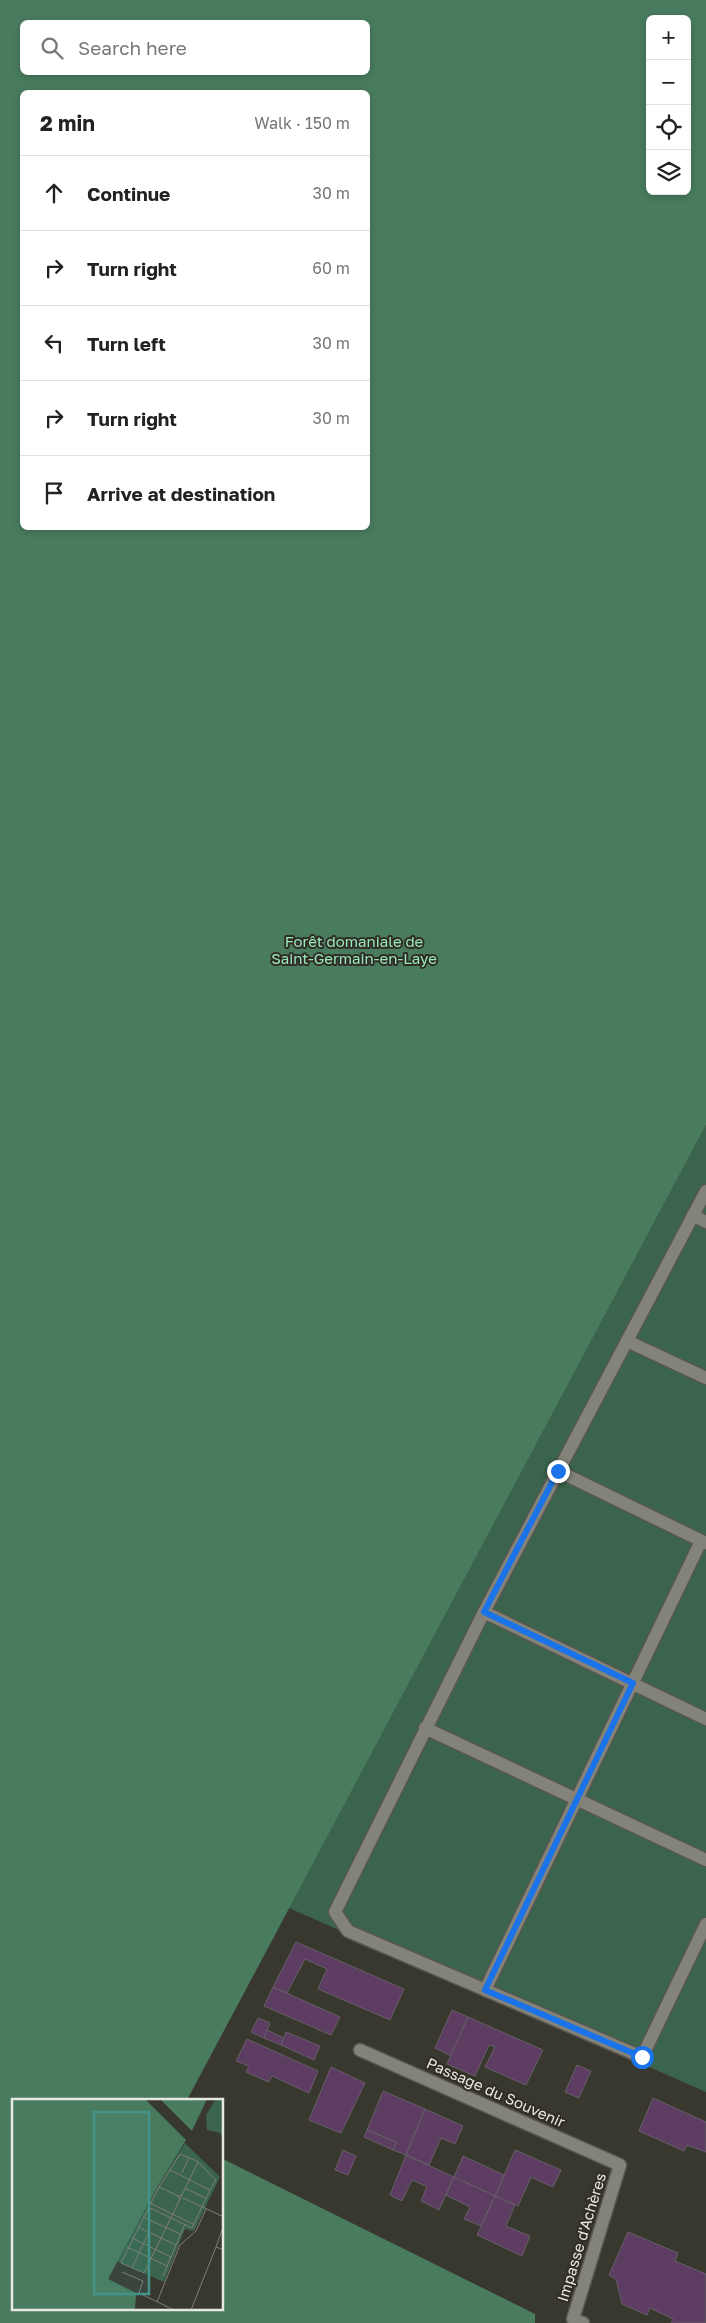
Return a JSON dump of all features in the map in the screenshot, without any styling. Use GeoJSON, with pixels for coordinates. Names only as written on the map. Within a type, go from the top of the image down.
{"type":"FeatureCollection","features":[{"type":"Feature","properties":{"kind":"street"},"geometry":{"type":"LineString","coordinates":[[706,1191],[484,1612],[335,1912],[348,1931],[642,2057],[706,1924]]}},
{"type":"Feature","properties":{"kind":"street"},"geometry":{"type":"LineString","coordinates":[[693,1215],[706,1222]]}},
{"type":"Feature","properties":{"kind":"street"},"geometry":{"type":"LineString","coordinates":[[627,1341],[706,1378]]}},
{"type":"Feature","properties":{"kind":"street"},"geometry":{"type":"LineString","coordinates":[[485,1990],[703,1542],[558,1471]]}},
{"type":"Feature","properties":{"kind":"street"},"geometry":{"type":"LineString","coordinates":[[484,1612],[706,1719]]}},
{"type":"Feature","properties":{"kind":"street"},"geometry":{"type":"LineString","coordinates":[[425,1728],[706,1860]]}},
{"type":"Feature","properties":{"kind":"street","name":"Passage du Souvenir"},"geometry":{"type":"LineString","coordinates":[[360,2050],[620,2165]]}},
{"type":"Feature","properties":{"kind":"street","name":"Impasse d'Achères"},"geometry":{"type":"LineString","coordinates":[[578,2321],[620,2165]]}},
{"type":"Feature","properties":{"kind":"green space","name":"Forêt domaniale de Saint-Germain-en-Laye"},"geometry":{"type":"Polygon","coordinates":[[[0,0],[706,0],[706,1125],[188,2099],[12,2099],[12,2310],[224,2310],[224,2159],[535,2314],[535,2323],[0,2323],[0,0]]]}},
{"type":"Feature","properties":{"kind":"green space"},"geometry":{"type":"Polygon","coordinates":[[[706,1125],[706,2092],[289,1908],[706,1125]]]}},
{"type":"Feature","properties":{"kind":"building"},"geometry":{"type":"Polygon","coordinates":[[[296,1942],[404,1989],[390,2020],[318,1989],[327,1969],[305,1959],[287,1993],[273,1987],[296,1942]]]}},
{"type":"Feature","properties":{"kind":"building"},"geometry":{"type":"Polygon","coordinates":[[[273,1987],[340,2017],[331,2035],[264,2006],[273,1987]]]}},
{"type":"Feature","properties":{"kind":"building"},"geometry":{"type":"Polygon","coordinates":[[[452,2010],[468,2017],[451,2056],[435,2048],[452,2010]]]}},
{"type":"Feature","properties":{"kind":"building"},"geometry":{"type":"Polygon","coordinates":[[[468,2017],[543,2050],[526,2085],[485,2067],[495,2047],[489,2045],[475,2076],[447,2064],[468,2017]]]}},
{"type":"Feature","properties":{"kind":"building"},"geometry":{"type":"Polygon","coordinates":[[[258,2018],[270,2023],[264,2038],[251,2032],[258,2018]]]}},
{"type":"Feature","properties":{"kind":"building"},"geometry":{"type":"Polygon","coordinates":[[[267,2030],[284,2038],[281,2045],[264,2038],[267,2030]]]}},
{"type":"Feature","properties":{"kind":"building"},"geometry":{"type":"Polygon","coordinates":[[[286,2032],[320,2046],[314,2060],[281,2045],[286,2032]]]}},
{"type":"Feature","properties":{"kind":"building"},"geometry":{"type":"Polygon","coordinates":[[[247,2039],[318,2071],[309,2093],[272,2076],[269,2082],[246,2072],[249,2066],[236,2061],[247,2039]]]}},
{"type":"Feature","properties":{"kind":"building"},"geometry":{"type":"Polygon","coordinates":[[[577,2065],[591,2071],[579,2098],[565,2092],[577,2065]]]}},
{"type":"Feature","properties":{"kind":"building"},"geometry":{"type":"Polygon","coordinates":[[[331,2067],[365,2083],[341,2133],[309,2120],[331,2067]]]}},
{"type":"Feature","properties":{"kind":"building"},"geometry":{"type":"Polygon","coordinates":[[[383,2091],[425,2109],[406,2155],[393,2150],[396,2142],[367,2130],[383,2091]]]}},
{"type":"Feature","properties":{"kind":"building"},"geometry":{"type":"Polygon","coordinates":[[[653,2098],[706,2122],[706,2152],[687,2145],[684,2151],[639,2131],[653,2098]]]}},
{"type":"Feature","properties":{"kind":"building"},"geometry":{"type":"Polygon","coordinates":[[[425,2109],[463,2126],[455,2144],[441,2138],[429,2165],[406,2155],[425,2109]]]}},
{"type":"Feature","properties":{"kind":"building"},"geometry":{"type":"Polygon","coordinates":[[[367,2130],[396,2142],[393,2150],[364,2137],[367,2130]]]}},
{"type":"Feature","properties":{"kind":"building"},"geometry":{"type":"Polygon","coordinates":[[[343,2150],[356,2156],[348,2175],[335,2170],[343,2150]]]}},
{"type":"Feature","properties":{"kind":"building"},"geometry":{"type":"Polygon","coordinates":[[[515,2150],[561,2170],[553,2187],[531,2177],[518,2206],[495,2196],[515,2150]]]}},
{"type":"Feature","properties":{"kind":"building"},"geometry":{"type":"Polygon","coordinates":[[[406,2155],[454,2177],[439,2210],[421,2201],[427,2187],[412,2180],[402,2201],[390,2195],[406,2155]]]}},
{"type":"Feature","properties":{"kind":"building"},"geometry":{"type":"Polygon","coordinates":[[[463,2156],[504,2175],[495,2196],[454,2177],[463,2156]]]}},
{"type":"Feature","properties":{"kind":"building"},"geometry":{"type":"Polygon","coordinates":[[[454,2177],[495,2196],[481,2226],[464,2219],[470,2207],[446,2195],[454,2177]]]}},
{"type":"Feature","properties":{"kind":"building"},"geometry":{"type":"Polygon","coordinates":[[[495,2196],[515,2205],[506,2226],[530,2236],[522,2256],[477,2235],[495,2196]]]}},
{"type":"Feature","properties":{"kind":"building"},"geometry":{"type":"Polygon","coordinates":[[[628,2232],[678,2253],[675,2261],[706,2274],[706,2323],[671,2323],[673,2319],[650,2308],[647,2315],[622,2304],[616,2279],[609,2275],[628,2232]]]}},
{"type":"Feature","properties":{"kind":"route"},"geometry":{"type":"LineString","coordinates":[[558,1471],[484,1612],[633,1683],[485,1990],[642,2057]]}}]}
